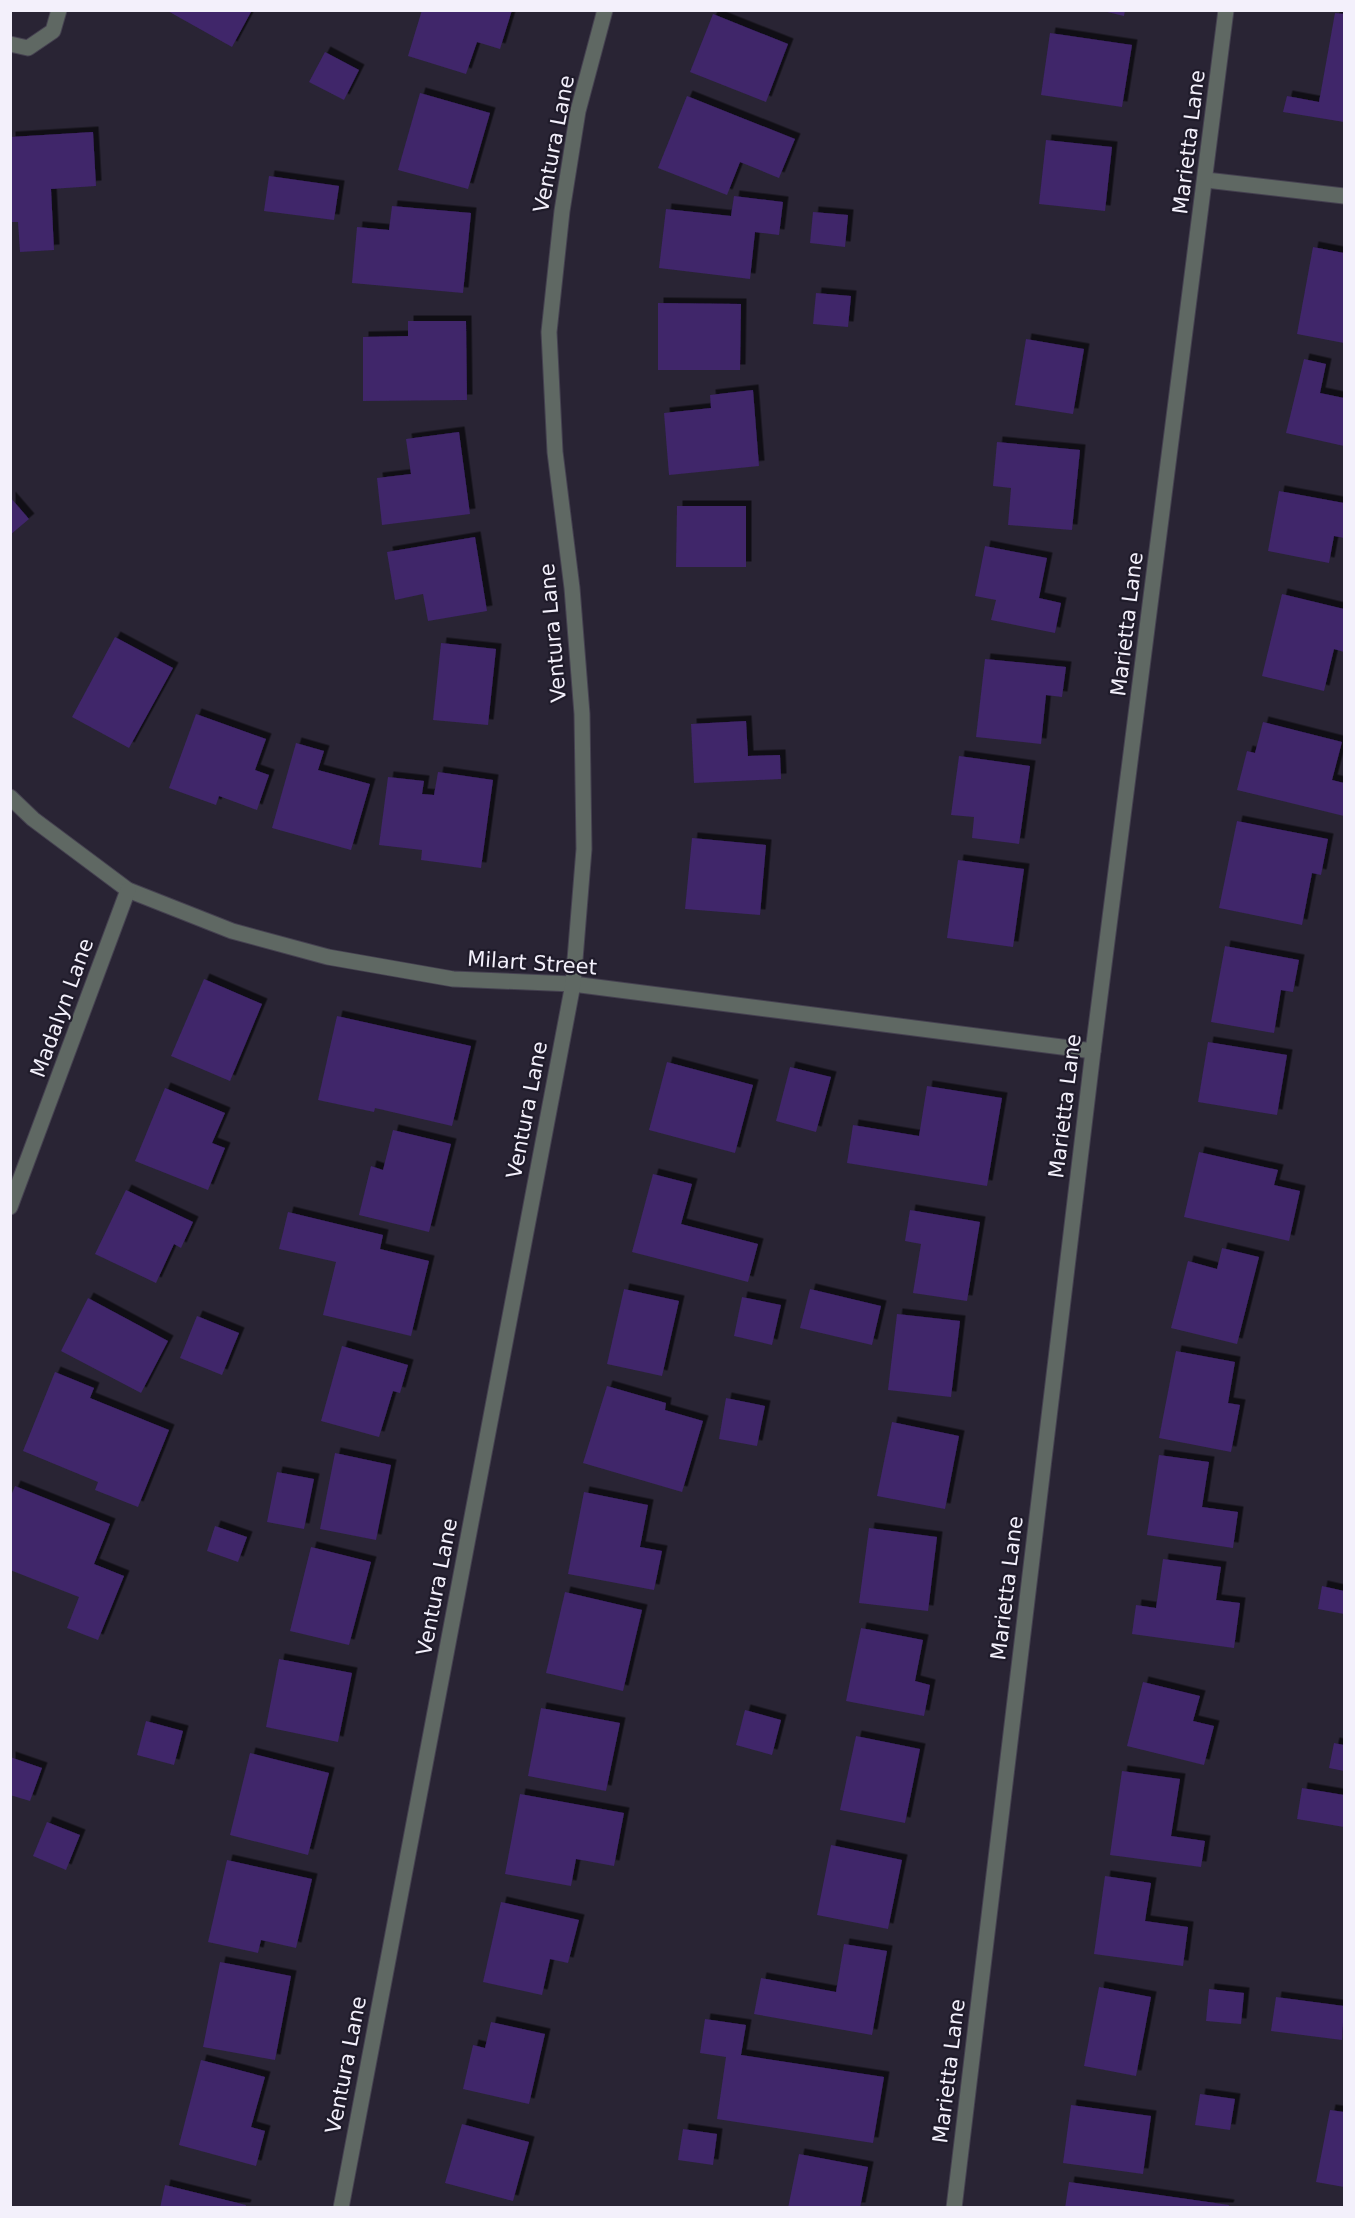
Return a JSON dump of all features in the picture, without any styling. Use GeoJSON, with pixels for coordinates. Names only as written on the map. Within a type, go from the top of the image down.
{"type":"FeatureCollection","features":[{"type":"Feature","properties":{"kind":"street"},"geometry":{"type":"LineString","coordinates":[[10,44],[28,48],[53,31],[59,10]]}},
{"type":"Feature","properties":{"kind":"street","name":"Ventura Lane"},"geometry":{"type":"LineString","coordinates":[[341,2208],[573,984],[584,849],[582,714],[572,588],[555,452],[549,332],[562,211],[578,111],[605,10]]}},
{"type":"Feature","properties":{"kind":"street","name":"Marietta Lane"},"geometry":{"type":"LineString","coordinates":[[954,2208],[1093,1051],[1226,10]]}},
{"type":"Feature","properties":{"kind":"street"},"geometry":{"type":"LineString","coordinates":[[1206,180],[1344,196]]}},
{"type":"Feature","properties":{"kind":"street","name":"Milart Street"},"geometry":{"type":"LineString","coordinates":[[10,797],[33,819],[128,890],[232,931],[328,957],[453,979],[573,984],[1093,1051]]}},
{"type":"Feature","properties":{"kind":"street","name":"Madalyn Lane"},"geometry":{"type":"LineString","coordinates":[[10,1208],[128,890]]}},
{"type":"Feature","properties":{"kind":"building"},"geometry":{"type":"Polygon","coordinates":[[[166,10],[252,10],[232,47],[166,10]]]}},
{"type":"Feature","properties":{"kind":"building"},"geometry":{"type":"Polygon","coordinates":[[[422,10],[512,10],[500,49],[477,42],[466,74],[408,56],[422,10]]]}},
{"type":"Feature","properties":{"kind":"building"},"geometry":{"type":"Polygon","coordinates":[[[1099,10],[1125,10],[1124,16],[1099,10]]]}},
{"type":"Feature","properties":{"kind":"building"},"geometry":{"type":"Polygon","coordinates":[[[1335,13],[1344,14],[1344,122],[1283,112],[1287,96],[1319,102],[1335,13]]]}},
{"type":"Feature","properties":{"kind":"building"},"geometry":{"type":"Polygon","coordinates":[[[713,14],[788,44],[766,102],[690,72],[713,14]]]}},
{"type":"Feature","properties":{"kind":"building"},"geometry":{"type":"Polygon","coordinates":[[[1050,33],[1132,45],[1122,107],[1041,95],[1050,33]]]}},
{"type":"Feature","properties":{"kind":"building"},"geometry":{"type":"Polygon","coordinates":[[[325,52],[359,70],[344,100],[309,82],[325,52]]]}},
{"type":"Feature","properties":{"kind":"building"},"geometry":{"type":"Polygon","coordinates":[[[420,93],[490,113],[468,189],[398,170],[420,93]]]}},
{"type":"Feature","properties":{"kind":"building"},"geometry":{"type":"Polygon","coordinates":[[[687,96],[795,139],[779,178],[740,162],[727,195],[658,168],[687,96]]]}},
{"type":"Feature","properties":{"kind":"building"},"geometry":{"type":"Polygon","coordinates":[[[93,132],[96,186],[51,189],[54,250],[20,252],[18,222],[10,222],[10,137],[93,132]]]}},
{"type":"Feature","properties":{"kind":"building"},"geometry":{"type":"Polygon","coordinates":[[[1046,140],[1112,147],[1105,211],[1039,204],[1046,140]]]}},
{"type":"Feature","properties":{"kind":"building"},"geometry":{"type":"Polygon","coordinates":[[[269,176],[339,186],[334,220],[264,211],[269,176]]]}},
{"type":"Feature","properties":{"kind":"building"},"geometry":{"type":"Polygon","coordinates":[[[734,196],[783,202],[779,235],[755,232],[750,279],[659,268],[666,209],[731,216],[734,196]]]}},
{"type":"Feature","properties":{"kind":"building"},"geometry":{"type":"Polygon","coordinates":[[[392,206],[471,213],[463,293],[352,283],[357,227],[389,230],[392,206]]]}},
{"type":"Feature","properties":{"kind":"building"},"geometry":{"type":"Polygon","coordinates":[[[813,212],[848,215],[845,247],[810,243],[813,212]]]}},
{"type":"Feature","properties":{"kind":"building"},"geometry":{"type":"Polygon","coordinates":[[[1313,247],[1344,253],[1344,343],[1297,334],[1313,247]]]}},
{"type":"Feature","properties":{"kind":"building"},"geometry":{"type":"Polygon","coordinates":[[[816,293],[851,296],[848,327],[813,324],[816,293]]]}},
{"type":"Feature","properties":{"kind":"building"},"geometry":{"type":"Polygon","coordinates":[[[658,303],[741,304],[740,370],[658,370],[658,303]]]}},
{"type":"Feature","properties":{"kind":"building"},"geometry":{"type":"Polygon","coordinates":[[[408,321],[466,321],[467,400],[363,401],[363,337],[408,336],[408,321]]]}},
{"type":"Feature","properties":{"kind":"building"},"geometry":{"type":"Polygon","coordinates":[[[1026,339],[1084,349],[1073,414],[1015,405],[1026,339]]]}},
{"type":"Feature","properties":{"kind":"building"},"geometry":{"type":"Polygon","coordinates":[[[1304,359],[1326,364],[1320,393],[1344,398],[1344,446],[1286,433],[1304,359]]]}},
{"type":"Feature","properties":{"kind":"building"},"geometry":{"type":"Polygon","coordinates":[[[753,390],[759,466],[669,475],[664,413],[711,408],[710,395],[753,390]]]}},
{"type":"Feature","properties":{"kind":"building"},"geometry":{"type":"Polygon","coordinates":[[[459,432],[470,514],[382,525],[377,478],[411,474],[406,439],[459,432]]]}},
{"type":"Feature","properties":{"kind":"building"},"geometry":{"type":"Polygon","coordinates":[[[997,442],[1080,450],[1072,530],[1008,525],[1011,488],[993,486],[997,442]]]}},
{"type":"Feature","properties":{"kind":"building"},"geometry":{"type":"Polygon","coordinates":[[[1279,491],[1344,503],[1344,538],[1334,536],[1329,563],[1268,551],[1279,491]]]}},
{"type":"Feature","properties":{"kind":"building"},"geometry":{"type":"Polygon","coordinates":[[[10,497],[29,519],[10,535],[10,497]]]}},
{"type":"Feature","properties":{"kind":"building"},"geometry":{"type":"Polygon","coordinates":[[[677,506],[746,506],[746,567],[676,567],[677,506]]]}},
{"type":"Feature","properties":{"kind":"building"},"geometry":{"type":"Polygon","coordinates":[[[475,537],[487,611],[428,621],[423,594],[395,600],[387,552],[475,537]]]}},
{"type":"Feature","properties":{"kind":"building"},"geometry":{"type":"Polygon","coordinates":[[[985,546],[1047,558],[1039,598],[1061,603],[1055,633],[991,620],[996,600],[975,596],[985,546]]]}},
{"type":"Feature","properties":{"kind":"building"},"geometry":{"type":"Polygon","coordinates":[[[1282,594],[1344,609],[1344,652],[1334,649],[1324,691],[1262,676],[1282,594]]]}},
{"type":"Feature","properties":{"kind":"building"},"geometry":{"type":"Polygon","coordinates":[[[115,637],[173,668],[129,748],[72,717],[115,637]]]}},
{"type":"Feature","properties":{"kind":"building"},"geometry":{"type":"Polygon","coordinates":[[[441,643],[496,649],[488,725],[433,720],[441,643]]]}},
{"type":"Feature","properties":{"kind":"building"},"geometry":{"type":"Polygon","coordinates":[[[985,659],[1066,667],[1062,697],[1046,695],[1041,744],[976,737],[985,659]]]}},
{"type":"Feature","properties":{"kind":"building"},"geometry":{"type":"Polygon","coordinates":[[[196,714],[266,739],[255,770],[269,775],[257,810],[219,796],[216,805],[169,788],[196,714]]]}},
{"type":"Feature","properties":{"kind":"building"},"geometry":{"type":"Polygon","coordinates":[[[746,721],[748,756],[780,755],[781,779],[694,783],[691,724],[746,721]]]}},
{"type":"Feature","properties":{"kind":"building"},"geometry":{"type":"Polygon","coordinates":[[[1263,722],[1342,742],[1332,780],[1344,783],[1344,816],[1237,790],[1247,751],[1255,753],[1263,722]]]}},
{"type":"Feature","properties":{"kind":"building"},"geometry":{"type":"Polygon","coordinates":[[[296,743],[324,751],[318,770],[370,784],[351,850],[272,828],[296,743]]]}},
{"type":"Feature","properties":{"kind":"building"},"geometry":{"type":"Polygon","coordinates":[[[959,756],[1030,766],[1019,844],[972,838],[974,817],[951,815],[959,756]]]}},
{"type":"Feature","properties":{"kind":"building"},"geometry":{"type":"Polygon","coordinates":[[[438,772],[493,780],[481,868],[421,860],[422,850],[379,845],[388,777],[424,781],[422,794],[434,795],[438,772]]]}},
{"type":"Feature","properties":{"kind":"building"},"geometry":{"type":"Polygon","coordinates":[[[1237,821],[1328,839],[1321,875],[1312,873],[1302,925],[1219,908],[1237,821]]]}},
{"type":"Feature","properties":{"kind":"building"},"geometry":{"type":"Polygon","coordinates":[[[692,838],[766,845],[760,915],[685,909],[692,838]]]}},
{"type":"Feature","properties":{"kind":"building"},"geometry":{"type":"Polygon","coordinates":[[[958,860],[1024,869],[1013,947],[947,938],[958,860]]]}},
{"type":"Feature","properties":{"kind":"building"},"geometry":{"type":"Polygon","coordinates":[[[1225,946],[1299,960],[1293,992],[1281,990],[1274,1033],[1211,1022],[1225,946]]]}},
{"type":"Feature","properties":{"kind":"building"},"geometry":{"type":"Polygon","coordinates":[[[204,979],[262,1004],[230,1081],[171,1056],[204,979]]]}},
{"type":"Feature","properties":{"kind":"building"},"geometry":{"type":"Polygon","coordinates":[[[337,1016],[471,1046],[452,1126],[375,1108],[374,1112],[318,1100],[337,1016]]]}},
{"type":"Feature","properties":{"kind":"building"},"geometry":{"type":"Polygon","coordinates":[[[1208,1042],[1287,1055],[1277,1115],[1198,1102],[1208,1042]]]}},
{"type":"Feature","properties":{"kind":"building"},"geometry":{"type":"Polygon","coordinates":[[[667,1062],[753,1085],[735,1153],[649,1130],[667,1062]]]}},
{"type":"Feature","properties":{"kind":"building"},"geometry":{"type":"Polygon","coordinates":[[[790,1067],[831,1077],[816,1132],[776,1121],[790,1067]]]}},
{"type":"Feature","properties":{"kind":"building"},"geometry":{"type":"Polygon","coordinates":[[[927,1086],[1002,1098],[987,1186],[847,1163],[853,1125],[919,1136],[927,1086]]]}},
{"type":"Feature","properties":{"kind":"building"},"geometry":{"type":"Polygon","coordinates":[[[165,1088],[225,1113],[212,1143],[225,1148],[208,1190],[135,1161],[165,1088]]]}},
{"type":"Feature","properties":{"kind":"building"},"geometry":{"type":"Polygon","coordinates":[[[393,1130],[451,1144],[429,1232],[359,1215],[371,1166],[383,1170],[393,1130]]]}},
{"type":"Feature","properties":{"kind":"building"},"geometry":{"type":"Polygon","coordinates":[[[1199,1152],[1278,1170],[1274,1185],[1300,1191],[1289,1241],[1184,1217],[1199,1152]]]}},
{"type":"Feature","properties":{"kind":"building"},"geometry":{"type":"Polygon","coordinates":[[[653,1174],[692,1184],[681,1224],[758,1244],[748,1282],[632,1252],[653,1174]]]}},
{"type":"Feature","properties":{"kind":"building"},"geometry":{"type":"Polygon","coordinates":[[[126,1190],[193,1222],[181,1248],[174,1244],[156,1283],[95,1254],[126,1190]]]}},
{"type":"Feature","properties":{"kind":"building"},"geometry":{"type":"Polygon","coordinates":[[[910,1210],[980,1222],[967,1301],[913,1293],[921,1244],[905,1241],[910,1210]]]}},
{"type":"Feature","properties":{"kind":"building"},"geometry":{"type":"Polygon","coordinates":[[[288,1212],[383,1235],[380,1249],[429,1261],[411,1336],[323,1315],[336,1262],[279,1249],[288,1212]]]}},
{"type":"Feature","properties":{"kind":"building"},"geometry":{"type":"Polygon","coordinates":[[[1222,1248],[1259,1257],[1237,1344],[1171,1328],[1188,1261],[1217,1269],[1222,1248]]]}},
{"type":"Feature","properties":{"kind":"building"},"geometry":{"type":"Polygon","coordinates":[[[624,1289],[679,1301],[662,1376],[607,1364],[624,1289]]]}},
{"type":"Feature","properties":{"kind":"building"},"geometry":{"type":"Polygon","coordinates":[[[810,1289],[881,1306],[872,1345],[800,1328],[810,1289]]]}},
{"type":"Feature","properties":{"kind":"building"},"geometry":{"type":"Polygon","coordinates":[[[742,1297],[781,1305],[772,1345],[734,1336],[742,1297]]]}},
{"type":"Feature","properties":{"kind":"building"},"geometry":{"type":"Polygon","coordinates":[[[88,1298],[168,1341],[141,1393],[61,1351],[88,1298]]]}},
{"type":"Feature","properties":{"kind":"building"},"geometry":{"type":"Polygon","coordinates":[[[897,1314],[960,1321],[951,1397],[888,1390],[897,1314]]]}},
{"type":"Feature","properties":{"kind":"building"},"geometry":{"type":"Polygon","coordinates":[[[197,1316],[239,1333],[222,1375],[180,1358],[197,1316]]]}},
{"type":"Feature","properties":{"kind":"building"},"geometry":{"type":"Polygon","coordinates":[[[342,1346],[408,1365],[400,1393],[393,1391],[379,1437],[321,1421],[342,1346]]]}},
{"type":"Feature","properties":{"kind":"building"},"geometry":{"type":"Polygon","coordinates":[[[1176,1351],[1235,1362],[1228,1403],[1240,1405],[1231,1452],[1159,1438],[1176,1351]]]}},
{"type":"Feature","properties":{"kind":"building"},"geometry":{"type":"Polygon","coordinates":[[[55,1372],[94,1388],[90,1398],[169,1430],[138,1507],[95,1490],[98,1482],[23,1451],[55,1372]]]}},
{"type":"Feature","properties":{"kind":"building"},"geometry":{"type":"Polygon","coordinates":[[[607,1386],[666,1403],[665,1410],[703,1421],[682,1492],[583,1463],[607,1386]]]}},
{"type":"Feature","properties":{"kind":"building"},"geometry":{"type":"Polygon","coordinates":[[[726,1398],[765,1406],[757,1446],[719,1439],[726,1398]]]}},
{"type":"Feature","properties":{"kind":"building"},"geometry":{"type":"Polygon","coordinates":[[[892,1422],[959,1436],[945,1509],[877,1496],[892,1422]]]}},
{"type":"Feature","properties":{"kind":"building"},"geometry":{"type":"Polygon","coordinates":[[[335,1453],[391,1465],[376,1540],[320,1529],[335,1453]]]}},
{"type":"Feature","properties":{"kind":"building"},"geometry":{"type":"Polygon","coordinates":[[[1159,1455],[1209,1462],[1202,1507],[1238,1512],[1233,1548],[1147,1535],[1159,1455]]]}},
{"type":"Feature","properties":{"kind":"building"},"geometry":{"type":"Polygon","coordinates":[[[277,1472],[314,1479],[304,1529],[267,1522],[277,1472]]]}},
{"type":"Feature","properties":{"kind":"building"},"geometry":{"type":"Polygon","coordinates":[[[15,1486],[110,1524],[94,1564],[124,1576],[98,1640],[67,1628],[79,1597],[10,1570],[10,1498],[15,1486]]]}},
{"type":"Feature","properties":{"kind":"building"},"geometry":{"type":"Polygon","coordinates":[[[584,1492],[648,1505],[640,1547],[662,1551],[654,1590],[568,1574],[584,1492]]]}},
{"type":"Feature","properties":{"kind":"building"},"geometry":{"type":"Polygon","coordinates":[[[215,1526],[247,1537],[238,1562],[207,1551],[215,1526]]]}},
{"type":"Feature","properties":{"kind":"building"},"geometry":{"type":"Polygon","coordinates":[[[869,1528],[937,1537],[928,1611],[859,1603],[869,1528]]]}},
{"type":"Feature","properties":{"kind":"building"},"geometry":{"type":"Polygon","coordinates":[[[311,1547],[371,1562],[349,1645],[290,1631],[311,1547]]]}},
{"type":"Feature","properties":{"kind":"building"},"geometry":{"type":"Polygon","coordinates":[[[1163,1559],[1221,1567],[1216,1600],[1240,1603],[1234,1648],[1132,1634],[1136,1605],[1156,1608],[1163,1559]]]}},
{"type":"Feature","properties":{"kind":"building"},"geometry":{"type":"Polygon","coordinates":[[[1322,1586],[1344,1591],[1344,1614],[1318,1609],[1322,1586]]]}},
{"type":"Feature","properties":{"kind":"building"},"geometry":{"type":"Polygon","coordinates":[[[565,1592],[642,1610],[623,1691],[546,1673],[565,1592]]]}},
{"type":"Feature","properties":{"kind":"building"},"geometry":{"type":"Polygon","coordinates":[[[861,1628],[923,1640],[915,1681],[930,1685],[924,1716],[846,1701],[861,1628]]]}},
{"type":"Feature","properties":{"kind":"building"},"geometry":{"type":"Polygon","coordinates":[[[279,1659],[352,1673],[338,1742],[266,1727],[279,1659]]]}},
{"type":"Feature","properties":{"kind":"building"},"geometry":{"type":"Polygon","coordinates":[[[1143,1682],[1200,1696],[1193,1721],[1214,1726],[1204,1765],[1127,1746],[1143,1682]]]}},
{"type":"Feature","properties":{"kind":"building"},"geometry":{"type":"Polygon","coordinates":[[[541,1708],[620,1723],[606,1791],[528,1776],[541,1708]]]}},
{"type":"Feature","properties":{"kind":"building"},"geometry":{"type":"Polygon","coordinates":[[[745,1710],[781,1720],[772,1755],[736,1745],[745,1710]]]}},
{"type":"Feature","properties":{"kind":"building"},"geometry":{"type":"Polygon","coordinates":[[[146,1721],[183,1731],[174,1765],[137,1755],[146,1721]]]}},
{"type":"Feature","properties":{"kind":"building"},"geometry":{"type":"Polygon","coordinates":[[[856,1736],[920,1749],[905,1823],[840,1810],[856,1736]]]}},
{"type":"Feature","properties":{"kind":"building"},"geometry":{"type":"Polygon","coordinates":[[[1334,1743],[1344,1745],[1344,1771],[1329,1768],[1334,1743]]]}},
{"type":"Feature","properties":{"kind":"building"},"geometry":{"type":"Polygon","coordinates":[[[250,1753],[329,1773],[308,1855],[230,1835],[250,1753]]]}},
{"type":"Feature","properties":{"kind":"building"},"geometry":{"type":"Polygon","coordinates":[[[10,1757],[42,1768],[30,1801],[10,1795],[10,1757]]]}},
{"type":"Feature","properties":{"kind":"building"},"geometry":{"type":"Polygon","coordinates":[[[1122,1771],[1180,1779],[1171,1836],[1205,1841],[1201,1867],[1110,1855],[1122,1771]]]}},
{"type":"Feature","properties":{"kind":"building"},"geometry":{"type":"Polygon","coordinates":[[[1302,1788],[1344,1795],[1344,1827],[1297,1819],[1302,1788]]]}},
{"type":"Feature","properties":{"kind":"building"},"geometry":{"type":"Polygon","coordinates":[[[520,1794],[624,1813],[614,1866],[576,1859],[571,1886],[505,1874],[520,1794]]]}},
{"type":"Feature","properties":{"kind":"building"},"geometry":{"type":"Polygon","coordinates":[[[47,1822],[80,1835],[66,1870],[33,1856],[47,1822]]]}},
{"type":"Feature","properties":{"kind":"building"},"geometry":{"type":"Polygon","coordinates":[[[831,1845],[902,1860],[888,1929],[817,1915],[831,1845]]]}},
{"type":"Feature","properties":{"kind":"building"},"geometry":{"type":"Polygon","coordinates":[[[227,1860],[312,1879],[296,1948],[261,1940],[258,1953],[208,1942],[227,1860]]]}},
{"type":"Feature","properties":{"kind":"building"},"geometry":{"type":"Polygon","coordinates":[[[1105,1876],[1151,1883],[1145,1921],[1188,1927],[1183,1966],[1094,1954],[1105,1876]]]}},
{"type":"Feature","properties":{"kind":"building"},"geometry":{"type":"Polygon","coordinates":[[[501,1902],[579,1920],[568,1963],[550,1959],[542,1995],[483,1982],[501,1902]]]}},
{"type":"Feature","properties":{"kind":"building"},"geometry":{"type":"Polygon","coordinates":[[[844,1944],[887,1951],[872,2035],[754,2014],[761,1978],[836,1992],[844,1944]]]}},
{"type":"Feature","properties":{"kind":"building"},"geometry":{"type":"Polygon","coordinates":[[[220,1962],[291,1976],[275,2060],[203,2047],[220,1962]]]}},
{"type":"Feature","properties":{"kind":"building"},"geometry":{"type":"Polygon","coordinates":[[[1099,1987],[1151,1997],[1136,2076],[1084,2066],[1099,1987]]]}},
{"type":"Feature","properties":{"kind":"building"},"geometry":{"type":"Polygon","coordinates":[[[1209,1989],[1244,1993],[1241,2024],[1206,2021],[1209,1989]]]}},
{"type":"Feature","properties":{"kind":"building"},"geometry":{"type":"Polygon","coordinates":[[[1276,1997],[1344,2006],[1342,2040],[1271,2031],[1276,1997]]]}},
{"type":"Feature","properties":{"kind":"building"},"geometry":{"type":"Polygon","coordinates":[[[705,2019],[746,2025],[741,2055],[884,2077],[873,2143],[717,2119],[726,2057],[700,2053],[705,2019]]]}},
{"type":"Feature","properties":{"kind":"building"},"geometry":{"type":"Polygon","coordinates":[[[491,2022],[545,2034],[529,2104],[463,2089],[473,2045],[485,2048],[491,2022]]]}},
{"type":"Feature","properties":{"kind":"building"},"geometry":{"type":"Polygon","coordinates":[[[201,2060],[265,2077],[251,2127],[265,2131],[256,2166],[179,2145],[201,2060]]]}},
{"type":"Feature","properties":{"kind":"building"},"geometry":{"type":"Polygon","coordinates":[[[1200,2094],[1235,2099],[1230,2130],[1195,2125],[1200,2094]]]}},
{"type":"Feature","properties":{"kind":"building"},"geometry":{"type":"Polygon","coordinates":[[[1071,2105],[1151,2116],[1143,2174],[1063,2163],[1071,2105]]]}},
{"type":"Feature","properties":{"kind":"building"},"geometry":{"type":"Polygon","coordinates":[[[1330,2110],[1344,2112],[1344,2187],[1316,2182],[1330,2110]]]}},
{"type":"Feature","properties":{"kind":"building"},"geometry":{"type":"Polygon","coordinates":[[[462,2124],[529,2142],[513,2201],[445,2183],[462,2124]]]}},
{"type":"Feature","properties":{"kind":"building"},"geometry":{"type":"Polygon","coordinates":[[[683,2129],[717,2134],[713,2165],[678,2160],[683,2129]]]}},
{"type":"Feature","properties":{"kind":"building"},"geometry":{"type":"Polygon","coordinates":[[[799,2154],[868,2167],[860,2208],[788,2208],[799,2154]]]}},
{"type":"Feature","properties":{"kind":"building"},"geometry":{"type":"Polygon","coordinates":[[[1069,2182],[1229,2205],[1228,2208],[1065,2208],[1069,2182]]]}},
{"type":"Feature","properties":{"kind":"building"},"geometry":{"type":"Polygon","coordinates":[[[165,2185],[246,2205],[245,2208],[160,2208],[165,2185]]]}}]}
